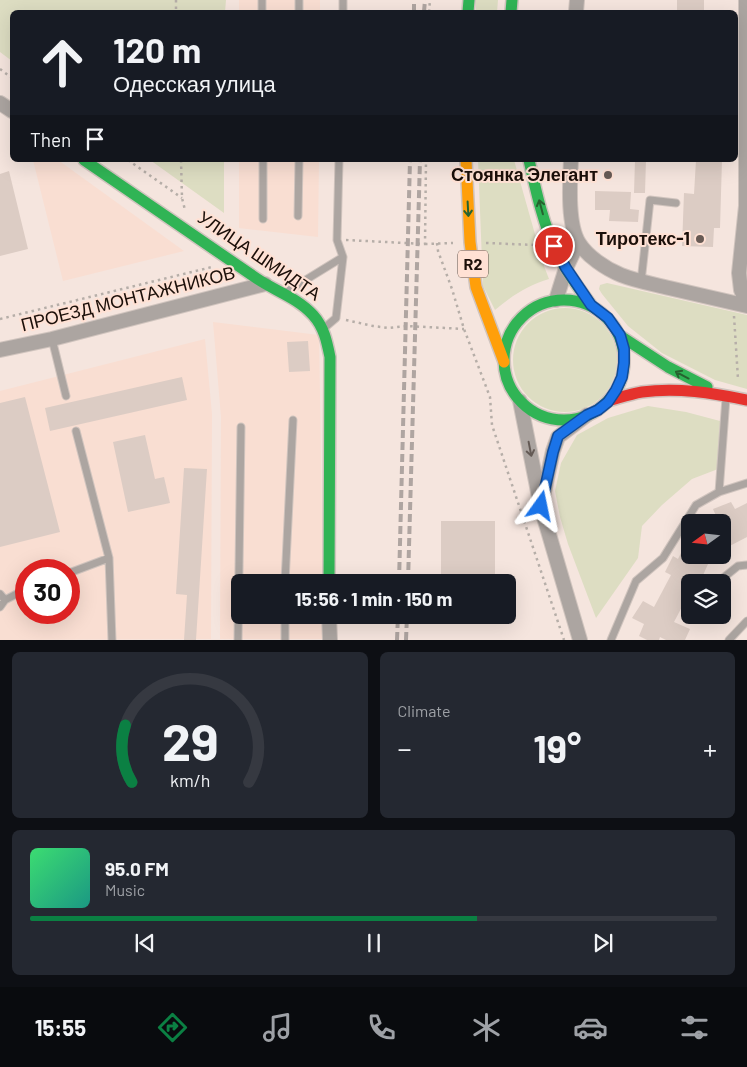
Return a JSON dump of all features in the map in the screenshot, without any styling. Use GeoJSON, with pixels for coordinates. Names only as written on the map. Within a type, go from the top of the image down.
{"type":"FeatureCollection","features":[{"type":"Feature","properties":{"kind":"main road","name":"УЛИЦА ШМИДТА"},"geometry":{"type":"LineString","coordinates":[[87,162],[265,284],[312,312],[322,330],[330,357],[329,574]]}},
{"type":"Feature","properties":{"kind":"main road","name":"R2"},"geometry":{"type":"LineString","coordinates":[[466,162],[470,242],[476,287],[504,363],[509,383],[520,401],[534,412],[552,418],[570,420],[598,410],[608,402],[622,377],[624,349],[620,335]]}},
{"type":"Feature","properties":{"kind":"main road","name":"R2"},"geometry":{"type":"LineString","coordinates":[[529,162],[554,246],[566,268],[591,305],[608,318],[620,335],[652,358],[691,380],[726,395]]}},
{"type":"Feature","properties":{"kind":"main road","name":"R2"},"geometry":{"type":"LineString","coordinates":[[504,363],[506,345],[512,328],[524,314],[539,304],[556,300],[574,300],[591,305]]}},
{"type":"Feature","properties":{"kind":"main road","name":"R2"},"geometry":{"type":"LineString","coordinates":[[608,402],[640,393],[660,390],[698,391],[747,400]]}},
{"type":"Feature","properties":{"kind":"street"},"geometry":{"type":"LineString","coordinates":[[746,0],[746,210],[739,273],[741,290],[747,305]]}},
{"type":"Feature","properties":{"kind":"street"},"geometry":{"type":"LineString","coordinates":[[571,162],[571,217],[574,230],[578,243],[600,264],[620,275],[641,282],[747,305]]}},
{"type":"Feature","properties":{"kind":"street"},"geometry":{"type":"LineString","coordinates":[[556,300],[566,268],[578,243]]}},
{"type":"Feature","properties":{"kind":"street","name":"ПРОЕЗД МОНТАЖНИКОВ"},"geometry":{"type":"LineString","coordinates":[[0,350],[52,339],[265,284]]}},
{"type":"Feature","properties":{"kind":"street"},"geometry":{"type":"LineString","coordinates":[[520,401],[541,506],[580,640]]}},
{"type":"Feature","properties":{"kind":"street"},"geometry":{"type":"LineString","coordinates":[[541,506],[558,436],[587,415]]}},
{"type":"Feature","properties":{"kind":"street"},"geometry":{"type":"LineString","coordinates":[[330,624],[330,640]]}},
{"type":"Feature","properties":{"kind":"lane"},"geometry":{"type":"LineString","coordinates":[[263,162],[263,219]]}},
{"type":"Feature","properties":{"kind":"lane"},"geometry":{"type":"LineString","coordinates":[[298,216],[299,162]]}},
{"type":"Feature","properties":{"kind":"lane"},"geometry":{"type":"LineString","coordinates":[[322,330],[336,318],[343,257],[337,240],[339,162]]}},
{"type":"Feature","properties":{"kind":"lane"},"geometry":{"type":"LineString","coordinates":[[641,282],[650,200],[676,203]]}},
{"type":"Feature","properties":{"kind":"lane"},"geometry":{"type":"LineString","coordinates":[[283,294],[343,257]]}},
{"type":"Feature","properties":{"kind":"lane"},"geometry":{"type":"LineString","coordinates":[[52,339],[66,396]]}},
{"type":"Feature","properties":{"kind":"lane"},"geometry":{"type":"LineString","coordinates":[[719,492],[726,395]]}},
{"type":"Feature","properties":{"kind":"lane"},"geometry":{"type":"LineString","coordinates":[[285,574],[293,420]]}},
{"type":"Feature","properties":{"kind":"lane"},"geometry":{"type":"LineString","coordinates":[[238,640],[242,427]]}},
{"type":"Feature","properties":{"kind":"lane"},"geometry":{"type":"LineString","coordinates":[[76,431],[109,558],[112,640]]}},
{"type":"Feature","properties":{"kind":"lane"},"geometry":{"type":"LineString","coordinates":[[611,640],[636,581],[663,558],[696,505],[719,492],[747,483]]}},
{"type":"Feature","properties":{"kind":"lane"},"geometry":{"type":"LineString","coordinates":[[80,569],[109,558]]}},
{"type":"Feature","properties":{"kind":"lane"},"geometry":{"type":"LineString","coordinates":[[728,574],[738,566],[747,565]]}},
{"type":"Feature","properties":{"kind":"lane"},"geometry":{"type":"LineString","coordinates":[[0,607],[2,597],[15,593]]}},
{"type":"Feature","properties":{"kind":"lane"},"geometry":{"type":"LineString","coordinates":[[729,640],[747,620]]}},
{"type":"Feature","properties":{"kind":"lane"},"geometry":{"type":"LineString","coordinates":[[285,624],[285,640]]}},
{"type":"Feature","properties":{"kind":"path"},"geometry":{"type":"LineString","coordinates":[[131,162],[182,198]]}},
{"type":"Feature","properties":{"kind":"path"},"geometry":{"type":"LineString","coordinates":[[181,162],[182,198],[191,233]]}},
{"type":"Feature","properties":{"kind":"path"},"geometry":{"type":"LineString","coordinates":[[425,244],[426,162]]}},
{"type":"Feature","properties":{"kind":"path"},"geometry":{"type":"LineString","coordinates":[[337,240],[425,244],[470,242],[554,246]]}},
{"type":"Feature","properties":{"kind":"path"},"geometry":{"type":"LineString","coordinates":[[437,243],[464,329],[490,397],[492,425],[564,640]]}},
{"type":"Feature","properties":{"kind":"path"},"geometry":{"type":"LineString","coordinates":[[0,319],[232,262]]}},
{"type":"Feature","properties":{"kind":"path"},"geometry":{"type":"LineString","coordinates":[[734,315],[738,380]]}},
{"type":"Feature","properties":{"kind":"path"},"geometry":{"type":"LineString","coordinates":[[336,318],[389,328],[407,326],[464,329]]}},
{"type":"Feature","properties":{"kind":"shaded area"},"geometry":{"type":"Polygon","coordinates":[[[239,0],[320,0],[320,10],[239,10],[239,0]]]}},
{"type":"Feature","properties":{"kind":"shaded area"},"geometry":{"type":"Polygon","coordinates":[[[33,162],[61,162],[184,251],[63,281],[33,162]]]}},
{"type":"Feature","properties":{"kind":"shaded area"},"geometry":{"type":"Polygon","coordinates":[[[239,162],[319,162],[318,237],[239,228],[239,162]]]}},
{"type":"Feature","properties":{"kind":"shaded area"},"geometry":{"type":"Polygon","coordinates":[[[213,322],[319,335],[323,574],[231,574],[231,624],[323,624],[324,639],[220,639],[221,417],[213,322]]]}},
{"type":"Feature","properties":{"kind":"shaded area"},"geometry":{"type":"Polygon","coordinates":[[[205,339],[212,414],[211,639],[0,640],[0,391],[205,339]]]}},
{"type":"Feature","properties":{"kind":"green space"},"geometry":{"type":"Polygon","coordinates":[[[0,0],[226,0],[225,10],[10,10],[10,60],[0,52],[0,0]]]}},
{"type":"Feature","properties":{"kind":"green space"},"geometry":{"type":"Polygon","coordinates":[[[476,0],[498,0],[497,10],[476,10],[476,0]]]}},
{"type":"Feature","properties":{"kind":"green space"},"geometry":{"type":"Polygon","coordinates":[[[153,162],[224,162],[224,213],[153,162]]]}},
{"type":"Feature","properties":{"kind":"green space"},"geometry":{"type":"Polygon","coordinates":[[[478,162],[515,162],[549,279],[534,284],[520,292],[495,310],[483,286],[478,162]]]}},
{"type":"Feature","properties":{"kind":"green space"},"geometry":{"type":"Polygon","coordinates":[[[607,283],[747,315],[747,389],[715,380],[662,353],[628,326],[602,294],[599,289],[600,285],[607,283]]]}},
{"type":"Feature","properties":{"kind":"green space"},"geometry":{"type":"Polygon","coordinates":[[[565,308],[585,312],[602,323],[613,340],[617,360],[613,380],[602,397],[585,408],[565,412],[545,408],[528,397],[517,380],[513,360],[517,340],[528,323],[545,312],[565,308]]]}},
{"type":"Feature","properties":{"kind":"green space"},"geometry":{"type":"Polygon","coordinates":[[[648,406],[686,412],[720,421],[718,469],[692,479],[662,505],[642,526],[638,558],[596,618],[568,544],[560,517],[555,491],[561,463],[577,435],[608,418],[648,406]]]}},
{"type":"Feature","properties":{"kind":"building"},"geometry":{"type":"Polygon","coordinates":[[[677,0],[704,0],[704,10],[677,10],[677,0]]]}},
{"type":"Feature","properties":{"kind":"building"},"geometry":{"type":"Polygon","coordinates":[[[635,162],[646,162],[645,193],[634,193],[635,162]]]}},
{"type":"Feature","properties":{"kind":"building"},"geometry":{"type":"Polygon","coordinates":[[[696,162],[722,162],[720,228],[714,228],[713,247],[682,246],[684,193],[694,194],[696,162]]]}},
{"type":"Feature","properties":{"kind":"building"},"geometry":{"type":"Polygon","coordinates":[[[9,171],[28,249],[0,256],[0,174],[9,171]]]}},
{"type":"Feature","properties":{"kind":"building"},"geometry":{"type":"Polygon","coordinates":[[[595,191],[631,192],[630,209],[639,210],[638,222],[609,221],[610,210],[595,210],[595,191]]]}},
{"type":"Feature","properties":{"kind":"building"},"geometry":{"type":"Polygon","coordinates":[[[308,341],[310,371],[289,372],[287,342],[308,341]]]}},
{"type":"Feature","properties":{"kind":"building"},"geometry":{"type":"Polygon","coordinates":[[[182,377],[187,400],[50,431],[45,408],[182,377]]]}},
{"type":"Feature","properties":{"kind":"building"},"geometry":{"type":"Polygon","coordinates":[[[25,397],[60,532],[0,547],[0,403],[25,397]]]}},
{"type":"Feature","properties":{"kind":"building"},"geometry":{"type":"Polygon","coordinates":[[[145,435],[155,479],[164,477],[170,503],[128,512],[113,442],[145,435]]]}},
{"type":"Feature","properties":{"kind":"building"},"geometry":{"type":"Polygon","coordinates":[[[184,468],[207,469],[196,640],[184,640],[187,595],[176,594],[184,468]]]}},
{"type":"Feature","properties":{"kind":"building"},"geometry":{"type":"Polygon","coordinates":[[[731,502],[735,509],[747,503],[747,537],[731,545],[731,514],[715,514],[713,509],[731,502]]]}},
{"type":"Feature","properties":{"kind":"building"},"geometry":{"type":"Polygon","coordinates":[[[441,521],[495,521],[495,574],[441,574],[441,521]]]}},
{"type":"Feature","properties":{"kind":"building"},"geometry":{"type":"Polygon","coordinates":[[[681,553],[681,564],[708,564],[704,574],[681,574],[681,609],[674,622],[690,629],[685,640],[666,640],[660,637],[659,640],[647,640],[639,636],[644,624],[632,618],[643,601],[654,607],[671,575],[665,572],[673,556],[678,559],[681,553]]]}},
{"type":"Feature","properties":{"kind":"railway"},"geometry":{"type":"LineString","coordinates":[[414,0],[414,10]]}},
{"type":"Feature","properties":{"kind":"railway"},"geometry":{"type":"LineString","coordinates":[[424,10],[425,0]]}},
{"type":"Feature","properties":{"kind":"railway"},"geometry":{"type":"LineString","coordinates":[[399,574],[410,162]]}},
{"type":"Feature","properties":{"kind":"railway"},"geometry":{"type":"LineString","coordinates":[[408,574],[420,162]]}},
{"type":"Feature","properties":{"kind":"railway"},"geometry":{"type":"LineString","coordinates":[[397,640],[398,624]]}},
{"type":"Feature","properties":{"kind":"railway"},"geometry":{"type":"LineString","coordinates":[[406,640],[407,624]]}},
{"type":"Feature","properties":{"kind":"traffic: fast"},"geometry":{"type":"LineString","coordinates":[[468,10],[469,0]]}},
{"type":"Feature","properties":{"kind":"traffic: fast"},"geometry":{"type":"LineString","coordinates":[[511,10],[512,0]]}},
{"type":"Feature","properties":{"kind":"traffic: fast"},"geometry":{"type":"LineString","coordinates":[[87,162],[263,283],[293,299],[307,309],[320,325],[330,357],[329,574]]}},
{"type":"Feature","properties":{"kind":"traffic: fast"},"geometry":{"type":"LineString","coordinates":[[529,162],[540,207],[552,242],[564,266],[591,305]]}},
{"type":"Feature","properties":{"kind":"traffic: fast"},"geometry":{"type":"LineString","coordinates":[[564,300],[576,301],[587,305],[597,310],[606,318],[614,327],[619,337],[623,348],[624,360],[623,372],[619,383],[614,393],[606,402],[597,410],[587,415],[576,419],[564,420],[552,419],[541,415],[531,410],[522,402],[514,393],[509,383],[505,372],[504,360],[505,348],[509,337],[514,327],[522,318],[531,310],[541,305],[552,301],[564,300]]}},
{"type":"Feature","properties":{"kind":"traffic: fast"},"geometry":{"type":"LineString","coordinates":[[619,335],[668,367],[707,387]]}},
{"type":"Feature","properties":{"kind":"traffic: slow"},"geometry":{"type":"LineString","coordinates":[[466,162],[470,242],[476,287],[504,362]]}},
{"type":"Feature","properties":{"kind":"traffic: jam"},"geometry":{"type":"LineString","coordinates":[[608,401],[642,392],[668,390],[708,393],[747,400]]}},
{"type":"Feature","properties":{"kind":"place","name":"Стоянка Элегант"},"geometry":{"type":"Point","coordinates":[608,175]}},
{"type":"Feature","properties":{"kind":"place","name":"Тиротекс-1"},"geometry":{"type":"Point","coordinates":[700,239]}},
{"type":"Feature","properties":{"kind":"route"},"geometry":{"type":"LineString","coordinates":[[541,506],[558,436],[608,402],[622,377],[624,363],[624,349],[620,335],[608,318],[591,305],[566,268],[554,246]]}}]}
